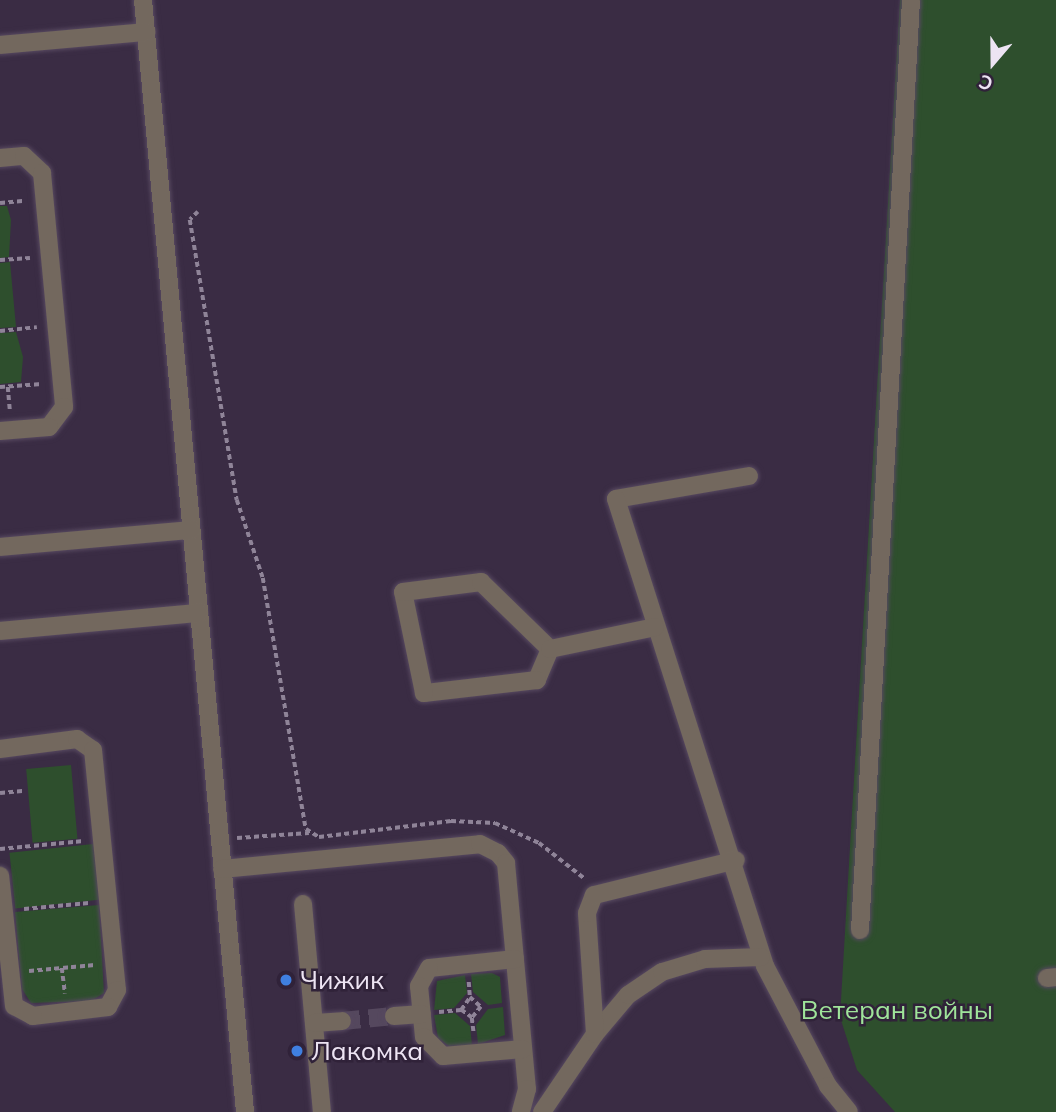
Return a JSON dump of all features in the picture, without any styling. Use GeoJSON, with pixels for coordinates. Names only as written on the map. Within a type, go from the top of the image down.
{"type":"FeatureCollection","features":[{"type":"Feature","properties":{"kind":"lane"},"geometry":{"type":"LineString","coordinates":[[143,0],[245,1112]]}},
{"type":"Feature","properties":{"kind":"lane"},"geometry":{"type":"LineString","coordinates":[[860,930],[911,0]]}},
{"type":"Feature","properties":{"kind":"lane"},"geometry":{"type":"LineString","coordinates":[[0,45],[146,32]]}},
{"type":"Feature","properties":{"kind":"lane"},"geometry":{"type":"LineString","coordinates":[[0,158],[24,156],[37,163],[45,199],[63,414],[55,424],[0,431]]}},
{"type":"Feature","properties":{"kind":"lane"},"geometry":{"type":"LineString","coordinates":[[749,476],[616,499],[655,627],[736,860],[761,957],[828,1086],[849,1112]]}},
{"type":"Feature","properties":{"kind":"lane"},"geometry":{"type":"LineString","coordinates":[[0,547],[191,530]]}},
{"type":"Feature","properties":{"kind":"lane"},"geometry":{"type":"LineString","coordinates":[[481,582],[550,649],[537,680],[424,693],[403,592],[481,582]]}},
{"type":"Feature","properties":{"kind":"lane"},"geometry":{"type":"LineString","coordinates":[[0,631],[199,613]]}},
{"type":"Feature","properties":{"kind":"lane"},"geometry":{"type":"LineString","coordinates":[[550,649],[655,627]]}},
{"type":"Feature","properties":{"kind":"lane"},"geometry":{"type":"LineString","coordinates":[[0,749],[77,739],[91,746],[114,963],[116,997],[108,1007],[55,1014],[19,1012],[6,968],[0,876]]}},
{"type":"Feature","properties":{"kind":"lane"},"geometry":{"type":"LineString","coordinates":[[222,869],[480,844],[506,863],[527,1089],[521,1112]]}},
{"type":"Feature","properties":{"kind":"lane"},"geometry":{"type":"LineString","coordinates":[[595,1034],[587,913],[598,891],[736,860]]}},
{"type":"Feature","properties":{"kind":"lane"},"geometry":{"type":"LineString","coordinates":[[303,904],[322,1112]]}},
{"type":"Feature","properties":{"kind":"lane"},"geometry":{"type":"LineString","coordinates":[[542,1112],[595,1034],[628,995],[662,972],[705,959],[761,957]]}},
{"type":"Feature","properties":{"kind":"lane"},"geometry":{"type":"LineString","coordinates":[[515,959],[429,968],[419,986],[422,1014],[431,1050],[443,1056],[523,1049]]}},
{"type":"Feature","properties":{"kind":"lane"},"geometry":{"type":"LineString","coordinates":[[394,1016],[422,1014]]}},
{"type":"Feature","properties":{"kind":"lane"},"geometry":{"type":"LineString","coordinates":[[314,1023],[342,1021]]}},
{"type":"Feature","properties":{"kind":"path"},"geometry":{"type":"LineString","coordinates":[[0,203],[45,199]]}},
{"type":"Feature","properties":{"kind":"path"},"geometry":{"type":"LineString","coordinates":[[198,212],[190,220],[237,500],[263,578],[309,833]]}},
{"type":"Feature","properties":{"kind":"path"},"geometry":{"type":"LineString","coordinates":[[0,260],[50,256]]}},
{"type":"Feature","properties":{"kind":"path"},"geometry":{"type":"LineString","coordinates":[[0,331],[56,326]]}},
{"type":"Feature","properties":{"kind":"path"},"geometry":{"type":"LineString","coordinates":[[0,387],[61,382]]}},
{"type":"Feature","properties":{"kind":"path"},"geometry":{"type":"LineString","coordinates":[[0,793],[26,791]]}},
{"type":"Feature","properties":{"kind":"path"},"geometry":{"type":"LineString","coordinates":[[220,839],[495,823],[562,857],[598,891]]}},
{"type":"Feature","properties":{"kind":"path"},"geometry":{"type":"LineString","coordinates":[[0,849],[103,840]]}},
{"type":"Feature","properties":{"kind":"path"},"geometry":{"type":"LineString","coordinates":[[3,911],[109,902]]}},
{"type":"Feature","properties":{"kind":"path"},"geometry":{"type":"LineString","coordinates":[[6,968],[114,963]]}},
{"type":"Feature","properties":{"kind":"path"},"geometry":{"type":"LineString","coordinates":[[472,1018],[461,1010],[470,997],[481,1007],[472,1018],[476,1054]]}},
{"type":"Feature","properties":{"kind":"green space","name":"Ветеран войны"},"geometry":{"type":"Polygon","coordinates":[[[900,0],[1056,0],[1056,1112],[895,1112],[857,1070],[840,1017],[900,0]]]}},
{"type":"Feature","properties":{"kind":"green space"},"geometry":{"type":"Polygon","coordinates":[[[0,206],[7,206],[11,220],[9,257],[0,258],[0,206]]]}},
{"type":"Feature","properties":{"kind":"green space"},"geometry":{"type":"Polygon","coordinates":[[[10,262],[16,327],[0,328],[0,263],[10,262]]]}},
{"type":"Feature","properties":{"kind":"green space"},"geometry":{"type":"Polygon","coordinates":[[[16,332],[23,357],[21,382],[0,384],[0,333],[16,332]]]}},
{"type":"Feature","properties":{"kind":"green space"},"geometry":{"type":"Polygon","coordinates":[[[71,765],[77,839],[33,843],[26,769],[71,765]]]}},
{"type":"Feature","properties":{"kind":"green space"},"geometry":{"type":"Polygon","coordinates":[[[93,844],[99,900],[15,908],[9,853],[93,844]]]}},
{"type":"Feature","properties":{"kind":"green space"},"geometry":{"type":"Polygon","coordinates":[[[99,905],[104,993],[91,1001],[31,1003],[22,989],[15,912],[99,905]]]}},
{"type":"Feature","properties":{"kind":"green space"},"geometry":{"type":"Polygon","coordinates":[[[492,973],[500,977],[502,1003],[488,1005],[473,992],[471,974],[492,973]]]}},
{"type":"Feature","properties":{"kind":"green space"},"geometry":{"type":"Polygon","coordinates":[[[465,975],[467,993],[454,1008],[434,1010],[437,981],[465,975]]]}},
{"type":"Feature","properties":{"kind":"green space"},"geometry":{"type":"Polygon","coordinates":[[[503,1007],[505,1035],[478,1044],[476,1025],[488,1009],[503,1007]]]}},
{"type":"Feature","properties":{"kind":"green space"},"geometry":{"type":"Polygon","coordinates":[[[455,1013],[470,1026],[472,1045],[449,1046],[438,1038],[434,1015],[455,1013]]]}},
{"type":"Feature","properties":{"kind":"tunnel"},"geometry":{"type":"LineString","coordinates":[[342,1021],[394,1016]]}},
{"type":"Feature","properties":{"kind":"place","name":"Чижик"},"geometry":{"type":"Point","coordinates":[286,980]}},
{"type":"Feature","properties":{"kind":"place","name":"Лакомка"},"geometry":{"type":"Point","coordinates":[297,1051]}}]}
